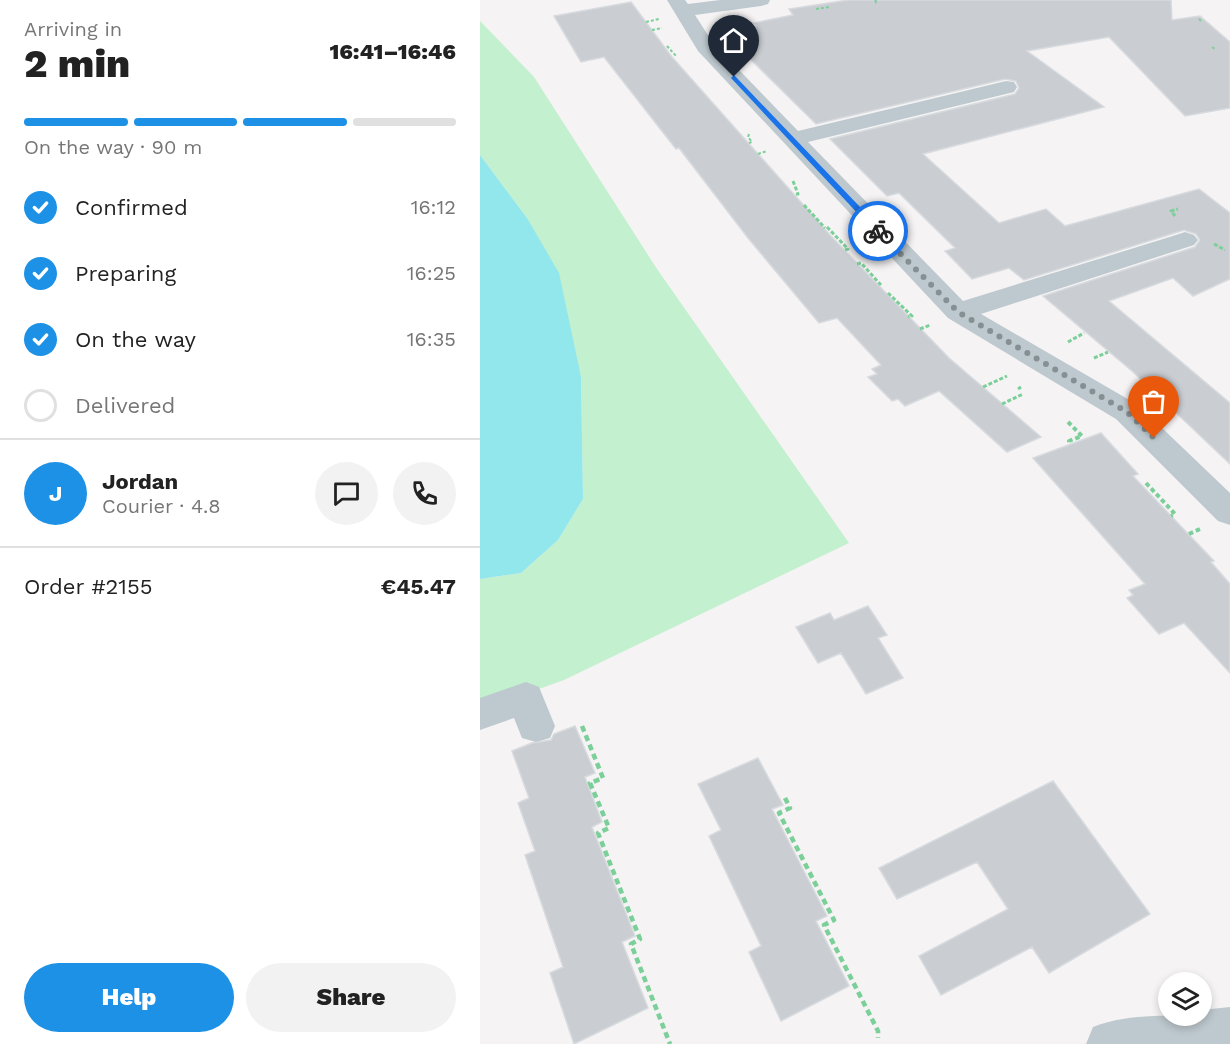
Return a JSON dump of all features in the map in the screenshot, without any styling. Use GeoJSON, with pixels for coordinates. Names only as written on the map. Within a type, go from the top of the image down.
{"type":"FeatureCollection","features":[{"type":"Feature","properties":{"kind":"street"},"geometry":{"type":"LineString","coordinates":[[761,0],[680,5],[705,47],[958,312],[1127,412],[1230,513]]}},
{"type":"Feature","properties":{"kind":"street"},"geometry":{"type":"LineString","coordinates":[[792,140],[1006,87]]}},
{"type":"Feature","properties":{"kind":"street"},"geometry":{"type":"LineString","coordinates":[[958,312],[1185,240]]}},
{"type":"Feature","properties":{"kind":"street"},"geometry":{"type":"LineString","coordinates":[[480,714],[526,698],[536,726]]}},
{"type":"Feature","properties":{"kind":"street"},"geometry":{"type":"LineString","coordinates":[[1110,1044],[1230,1030]]}},
{"type":"Feature","properties":{"kind":"path"},"geometry":{"type":"LineString","coordinates":[[816,9],[830,7]]}},
{"type":"Feature","properties":{"kind":"path"},"geometry":{"type":"LineString","coordinates":[[646,22],[658,20]]}},
{"type":"Feature","properties":{"kind":"path"},"geometry":{"type":"LineString","coordinates":[[667,46],[676,57]]}},
{"type":"Feature","properties":{"kind":"path"},"geometry":{"type":"LineString","coordinates":[[1212,47],[1216,50]]}},
{"type":"Feature","properties":{"kind":"path"},"geometry":{"type":"LineString","coordinates":[[804,205],[848,249],[845,250]]}},
{"type":"Feature","properties":{"kind":"path"},"geometry":{"type":"LineString","coordinates":[[857,264],[861,263],[881,285]]}},
{"type":"Feature","properties":{"kind":"path"},"geometry":{"type":"LineString","coordinates":[[888,292],[912,316],[908,317]]}},
{"type":"Feature","properties":{"kind":"path"},"geometry":{"type":"LineString","coordinates":[[1069,341],[1084,333]]}},
{"type":"Feature","properties":{"kind":"path"},"geometry":{"type":"LineString","coordinates":[[1098,356],[1108,352]]}},
{"type":"Feature","properties":{"kind":"path"},"geometry":{"type":"LineString","coordinates":[[983,387],[1006,376]]}},
{"type":"Feature","properties":{"kind":"path"},"geometry":{"type":"LineString","coordinates":[[1002,404],[1023,394]]}},
{"type":"Feature","properties":{"kind":"path"},"geometry":{"type":"LineString","coordinates":[[1068,422],[1082,436],[1069,441],[1071,444]]}},
{"type":"Feature","properties":{"kind":"path"},"geometry":{"type":"LineString","coordinates":[[1146,483],[1175,514],[1171,516]]}},
{"type":"Feature","properties":{"kind":"path"},"geometry":{"type":"LineString","coordinates":[[582,726],[603,778],[590,783],[609,828],[598,833],[640,939],[631,944],[670,1044]]}},
{"type":"Feature","properties":{"kind":"path"},"geometry":{"type":"LineString","coordinates":[[784,798],[790,808],[779,813],[834,920],[824,925],[878,1031],[878,1038]]}},
{"type":"Feature","properties":{"kind":"green space"},"geometry":{"type":"Polygon","coordinates":[[[480,21],[534,77],[657,269],[849,543],[564,680],[480,710],[480,579],[521,573],[558,540],[583,499],[581,377],[527,218],[480,155],[480,21]]]}},
{"type":"Feature","properties":{"kind":"water"},"geometry":{"type":"Polygon","coordinates":[[[480,155],[527,218],[559,273],[581,377],[583,499],[558,540],[521,573],[480,579],[480,155]]]}},
{"type":"Feature","properties":{"kind":"building"},"geometry":{"type":"Polygon","coordinates":[[[848,0],[1171,0],[1172,20],[1200,16],[1230,42],[1230,108],[1185,116],[1109,37],[1027,51],[1104,107],[923,154],[999,223],[1046,209],[1065,226],[1199,189],[1230,213],[1230,279],[1193,296],[1173,278],[1109,301],[1230,403],[1230,464],[1132,371],[1043,296],[1195,247],[1200,240],[1196,234],[1184,230],[1024,280],[1009,268],[972,279],[945,251],[955,248],[899,193],[887,196],[830,139],[1015,94],[1019,88],[1016,81],[1005,79],[816,124],[736,45],[741,29],[757,26],[754,23],[793,15],[789,9],[848,0]]]}},
{"type":"Feature","properties":{"kind":"building"},"geometry":{"type":"Polygon","coordinates":[[[631,2],[672,57],[831,236],[949,358],[1041,437],[1007,452],[939,391],[905,406],[898,399],[892,401],[868,377],[877,374],[872,369],[881,365],[837,318],[819,323],[748,238],[679,148],[676,149],[604,57],[581,62],[554,16],[631,2]]]}},
{"type":"Feature","properties":{"kind":"building"},"geometry":{"type":"Polygon","coordinates":[[[1101,433],[1138,474],[1133,476],[1214,561],[1211,562],[1230,584],[1230,673],[1184,623],[1159,634],[1127,598],[1133,595],[1129,590],[1145,584],[1033,458],[1101,433]]]}},
{"type":"Feature","properties":{"kind":"building"},"geometry":{"type":"Polygon","coordinates":[[[868,606],[887,635],[878,638],[903,678],[866,694],[841,653],[818,663],[796,627],[830,613],[834,620],[868,606]]]}},
{"type":"Feature","properties":{"kind":"building"},"geometry":{"type":"Polygon","coordinates":[[[575,726],[595,773],[585,777],[602,822],[592,827],[635,936],[622,942],[648,1008],[574,1044],[550,973],[563,967],[525,855],[535,851],[518,803],[529,798],[512,751],[532,743],[551,740],[554,734],[575,726]]]}},
{"type":"Feature","properties":{"kind":"building"},"geometry":{"type":"Polygon","coordinates":[[[758,758],[783,805],[772,809],[827,916],[816,921],[849,986],[781,1021],[749,952],[761,946],[709,836],[721,830],[698,784],[758,758]]]}},
{"type":"Feature","properties":{"kind":"building"},"geometry":{"type":"Polygon","coordinates":[[[1053,781],[1150,914],[1049,973],[1032,947],[941,995],[919,956],[1008,909],[977,862],[897,899],[879,868],[1053,781]]]}},
{"type":"Feature","properties":{"kind":"way so far"},"geometry":{"type":"LineString","coordinates":[[878,231],[958,312],[1127,412],[1154,438]]}},
{"type":"Feature","properties":{"kind":"route"},"geometry":{"type":"LineString","coordinates":[[734,77],[878,231]]}}]}
